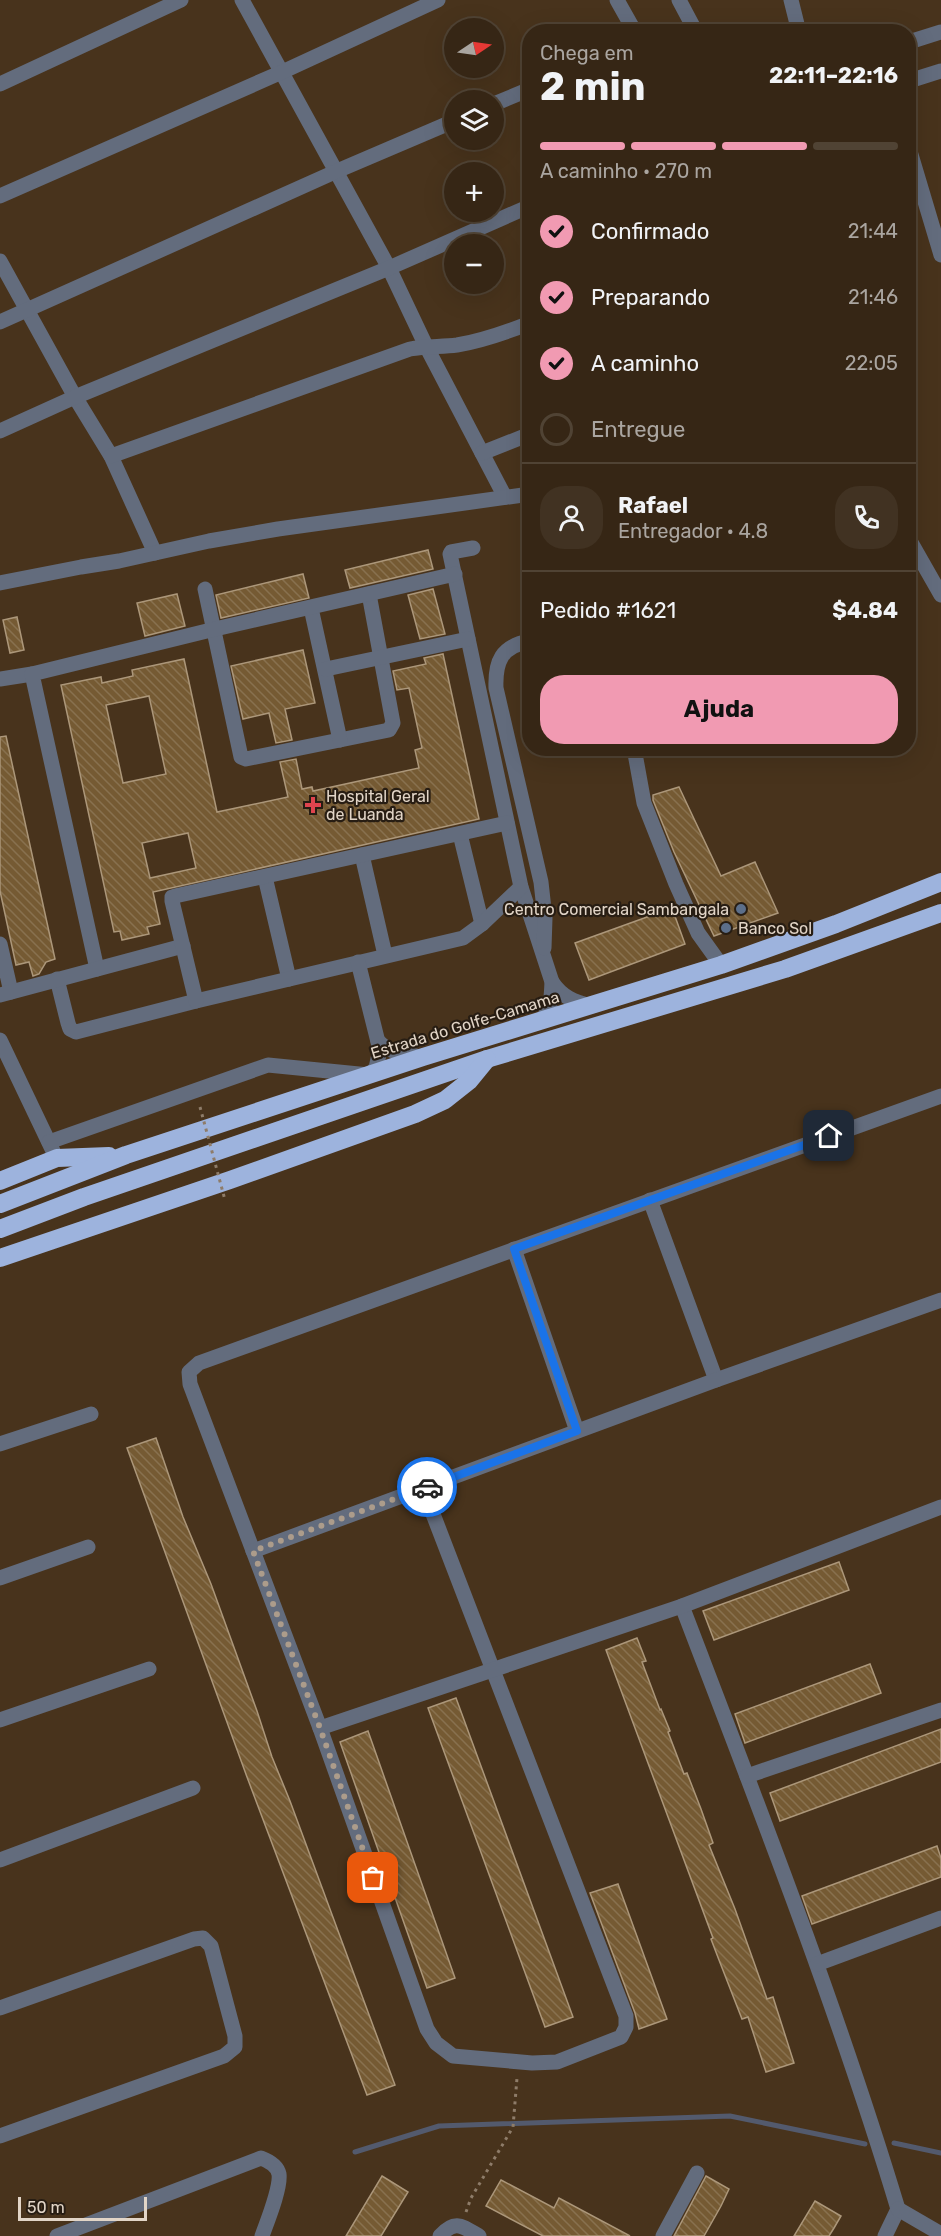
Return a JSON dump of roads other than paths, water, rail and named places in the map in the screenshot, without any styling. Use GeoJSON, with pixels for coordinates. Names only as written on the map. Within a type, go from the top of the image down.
{"type":"FeatureCollection","features":[{"type":"Feature","properties":{"kind":"highway","name":"Estrada do Golfe-Camama"},"geometry":{"type":"LineString","coordinates":[[0,1204],[126,1155],[423,1057],[721,965],[836,924],[941,882]]}},
{"type":"Feature","properties":{"kind":"highway"},"geometry":{"type":"LineString","coordinates":[[0,1229],[84,1197],[487,1059],[785,969],[941,913]]}},
{"type":"Feature","properties":{"kind":"highway"},"geometry":{"type":"LineString","coordinates":[[0,1258],[415,1114],[445,1100],[470,1081],[487,1059]]}},
{"type":"Feature","properties":{"kind":"highway"},"geometry":{"type":"LineString","coordinates":[[0,1181],[53,1150],[126,1155]]}},
{"type":"Feature","properties":{"kind":"street"},"geometry":{"type":"LineString","coordinates":[[0,84],[181,0]]}},
{"type":"Feature","properties":{"kind":"street"},"geometry":{"type":"LineString","coordinates":[[242,0],[389,268],[426,346],[505,497]]}},
{"type":"Feature","properties":{"kind":"street"},"geometry":{"type":"LineString","coordinates":[[0,196],[282,72],[438,0]]}},
{"type":"Feature","properties":{"kind":"street"},"geometry":{"type":"LineString","coordinates":[[617,0],[630,24]]}},
{"type":"Feature","properties":{"kind":"street"},"geometry":{"type":"LineString","coordinates":[[679,0],[692,24]]}},
{"type":"Feature","properties":{"kind":"street"},"geometry":{"type":"LineString","coordinates":[[791,0],[797,24]]}},
{"type":"Feature","properties":{"kind":"street"},"geometry":{"type":"LineString","coordinates":[[916,40],[941,32]]}},
{"type":"Feature","properties":{"kind":"street"},"geometry":{"type":"LineString","coordinates":[[916,79],[941,71]]}},
{"type":"Feature","properties":{"kind":"street"},"geometry":{"type":"LineString","coordinates":[[504,100],[522,92]]}},
{"type":"Feature","properties":{"kind":"street"},"geometry":{"type":"LineString","coordinates":[[0,322],[444,125]]}},
{"type":"Feature","properties":{"kind":"street"},"geometry":{"type":"LineString","coordinates":[[916,171],[941,255]]}},
{"type":"Feature","properties":{"kind":"street"},"geometry":{"type":"LineString","coordinates":[[0,431],[389,268],[522,210]]}},
{"type":"Feature","properties":{"kind":"street"},"geometry":{"type":"LineString","coordinates":[[0,261],[75,398],[111,456],[154,553]]}},
{"type":"Feature","properties":{"kind":"street"},"geometry":{"type":"LineString","coordinates":[[111,456],[410,349],[476,341],[522,326]]}},
{"type":"Feature","properties":{"kind":"street"},"geometry":{"type":"LineString","coordinates":[[482,453],[522,437]]}},
{"type":"Feature","properties":{"kind":"street"},"geometry":{"type":"LineString","coordinates":[[0,583],[209,540],[522,495]]}},
{"type":"Feature","properties":{"kind":"street"},"geometry":{"type":"LineString","coordinates":[[473,548],[450,553],[520,887],[552,982],[559,993],[574,1002],[591,1006]]}},
{"type":"Feature","properties":{"kind":"street"},"geometry":{"type":"LineString","coordinates":[[916,551],[941,596]]}},
{"type":"Feature","properties":{"kind":"street"},"geometry":{"type":"LineString","coordinates":[[0,680],[454,574]]}},
{"type":"Feature","properties":{"kind":"street"},"geometry":{"type":"LineString","coordinates":[[205,589],[241,757],[246,759],[388,730],[392,727],[369,594]]}},
{"type":"Feature","properties":{"kind":"street"},"geometry":{"type":"LineString","coordinates":[[311,608],[340,740]]}},
{"type":"Feature","properties":{"kind":"street"},"geometry":{"type":"LineString","coordinates":[[326,669],[468,639]]}},
{"type":"Feature","properties":{"kind":"street"},"geometry":{"type":"LineString","coordinates":[[522,642],[507,651],[499,661],[495,672],[496,688],[541,882],[545,918],[544,954]]}},
{"type":"Feature","properties":{"kind":"street"},"geometry":{"type":"LineString","coordinates":[[32,674],[97,969]]}},
{"type":"Feature","properties":{"kind":"street"},"geometry":{"type":"LineString","coordinates":[[635,756],[644,803],[676,884],[698,933],[721,965]]}},
{"type":"Feature","properties":{"kind":"street"},"geometry":{"type":"LineString","coordinates":[[196,1001],[172,897],[507,823]]}},
{"type":"Feature","properties":{"kind":"street"},"geometry":{"type":"LineString","coordinates":[[460,834],[482,924]]}},
{"type":"Feature","properties":{"kind":"street"},"geometry":{"type":"LineString","coordinates":[[362,855],[385,955]]}},
{"type":"Feature","properties":{"kind":"street"},"geometry":{"type":"LineString","coordinates":[[265,877],[289,979]]}},
{"type":"Feature","properties":{"kind":"street"},"geometry":{"type":"LineString","coordinates":[[57,979],[70,1029],[76,1032],[385,955],[463,938],[482,924],[520,887]]}},
{"type":"Feature","properties":{"kind":"street"},"geometry":{"type":"LineString","coordinates":[[0,944],[6,994],[183,946]]}},
{"type":"Feature","properties":{"kind":"street"},"geometry":{"type":"LineString","coordinates":[[0,1042],[53,1150],[268,1065],[369,1075],[376,1068],[379,1059],[378,1041],[358,962]]}},
{"type":"Feature","properties":{"kind":"street"},"geometry":{"type":"LineString","coordinates":[[529,1025],[540,1021],[548,1013],[552,982]]}},
{"type":"Feature","properties":{"kind":"street"},"geometry":{"type":"LineString","coordinates":[[378,1041],[386,1049],[397,1053],[423,1057]]}},
{"type":"Feature","properties":{"kind":"street"},"geometry":{"type":"LineString","coordinates":[[423,1488],[626,2016],[626,2027],[621,2037],[557,2062],[453,2056],[436,2043],[427,2029],[320,1728],[189,1384],[189,1371],[199,1363],[941,1096]]}},
{"type":"Feature","properties":{"kind":"street"},"geometry":{"type":"LineString","coordinates":[[650,1200],[716,1380]]}},
{"type":"Feature","properties":{"kind":"street"},"geometry":{"type":"LineString","coordinates":[[514,1249],[577,1431]]}},
{"type":"Feature","properties":{"kind":"street"},"geometry":{"type":"LineString","coordinates":[[253,1551],[716,1380],[941,1300]]}},
{"type":"Feature","properties":{"kind":"street"},"geometry":{"type":"LineString","coordinates":[[0,1444],[91,1414]]}},
{"type":"Feature","properties":{"kind":"street"},"geometry":{"type":"LineString","coordinates":[[320,1728],[682,1606],[941,1507]]}},
{"type":"Feature","properties":{"kind":"street"},"geometry":{"type":"LineString","coordinates":[[0,1578],[88,1547]]}},
{"type":"Feature","properties":{"kind":"street"},"geometry":{"type":"LineString","coordinates":[[682,1606],[817,1965],[898,2209],[941,2234]]}},
{"type":"Feature","properties":{"kind":"street"},"geometry":{"type":"LineString","coordinates":[[0,1720],[149,1669]]}},
{"type":"Feature","properties":{"kind":"street"},"geometry":{"type":"LineString","coordinates":[[747,1776],[941,1710]]}},
{"type":"Feature","properties":{"kind":"street"},"geometry":{"type":"LineString","coordinates":[[0,1860],[193,1788]]}},
{"type":"Feature","properties":{"kind":"street"},"geometry":{"type":"LineString","coordinates":[[817,1965],[941,1918]]}},
{"type":"Feature","properties":{"kind":"street"},"geometry":{"type":"LineString","coordinates":[[0,2008],[194,1939],[203,1938],[211,1946],[235,2036],[235,2047],[224,2056],[0,2136]]}},
{"type":"Feature","properties":{"kind":"street"},"geometry":{"type":"LineString","coordinates":[[57,2236],[261,2158],[271,2162],[279,2173],[278,2186],[262,2236]]}},
{"type":"Feature","properties":{"kind":"street"},"geometry":{"type":"LineString","coordinates":[[663,2236],[697,2173]]}},
{"type":"Feature","properties":{"kind":"street"},"geometry":{"type":"LineString","coordinates":[[885,2236],[898,2209]]}},
{"type":"Feature","properties":{"kind":"street"},"geometry":{"type":"LineString","coordinates":[[440,2236],[451,2226],[460,2225],[475,2234]]}},
{"type":"Feature","properties":{"kind":"waterway"},"geometry":{"type":"LineString","coordinates":[[355,2152],[439,2126],[730,2116],[865,2144]]}},
{"type":"Feature","properties":{"kind":"waterway"},"geometry":{"type":"LineString","coordinates":[[894,2143],[941,2153]]}},
{"type":"Feature","properties":{"kind":"place","name":"Hospital Geral de Luanda"},"geometry":{"type":"Point","coordinates":[313,805]}},
{"type":"Feature","properties":{"kind":"place","name":"Centro Comercial Sambangala"},"geometry":{"type":"Point","coordinates":[741,909]}},
{"type":"Feature","properties":{"kind":"place","name":"Banco Sol"},"geometry":{"type":"Point","coordinates":[726,928]}}]}
